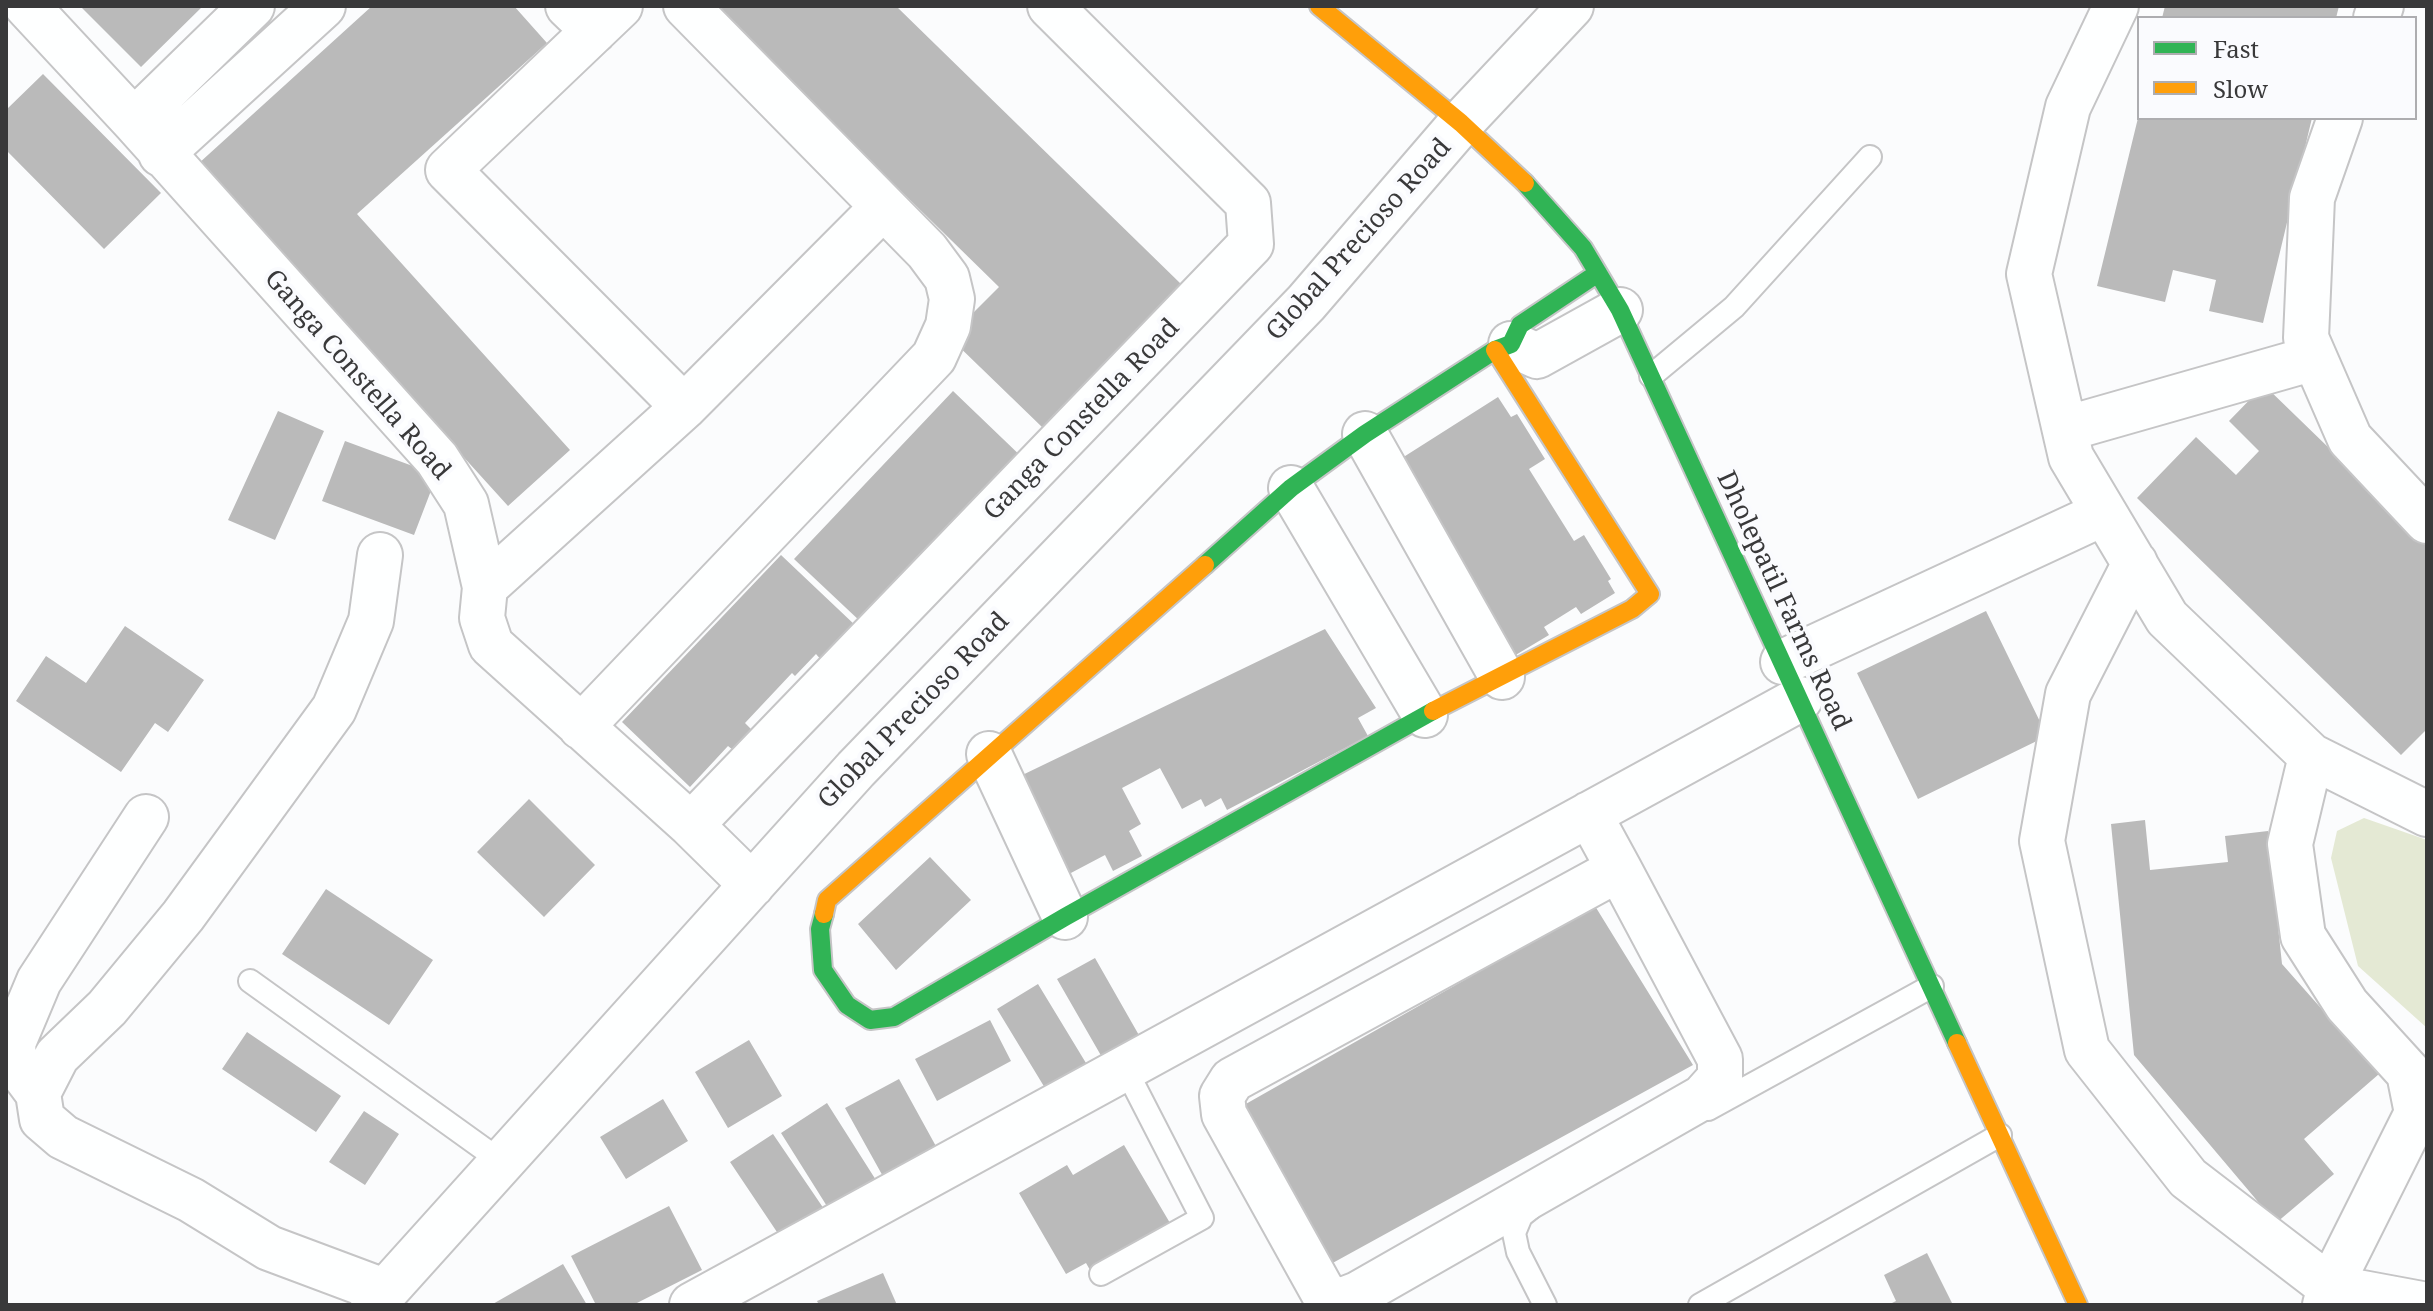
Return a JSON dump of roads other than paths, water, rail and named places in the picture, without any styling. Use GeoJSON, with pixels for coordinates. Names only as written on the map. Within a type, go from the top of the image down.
{"type":"FeatureCollection","features":[{"type":"Feature","properties":{"kind":"street","name":"Ganga Constella Road"},"geometry":{"type":"LineString","coordinates":[[27,6],[437,459],[466,504],[485,587],[482,618],[491,645],[691,825],[752,885]]}},
{"type":"Feature","properties":{"kind":"street"},"geometry":{"type":"LineString","coordinates":[[134,121],[252,6]]}},
{"type":"Feature","properties":{"kind":"street"},"geometry":{"type":"LineString","coordinates":[[161,154],[323,6]]}},
{"type":"Feature","properties":{"kind":"street"},"geometry":{"type":"LineString","coordinates":[[581,727],[934,357],[948,326],[952,299],[947,278],[927,251],[686,6]]}},
{"type":"Feature","properties":{"kind":"street","name":"Ganga Constella Road"},"geometry":{"type":"LineString","coordinates":[[691,825],[1251,244],[1248,203],[1050,6]]}},
{"type":"Feature","properties":{"kind":"street","name":"Dholepatil Farms Road"},"geometry":{"type":"LineString","coordinates":[[1319,6],[1461,123],[1543,201],[1583,248],[1620,310],[2078,1305]]}},
{"type":"Feature","properties":{"kind":"street","name":"Global Precioso Road"},"geometry":{"type":"LineString","coordinates":[[379,1298],[856,769],[1306,303],[1461,123],[1571,6]]}},
{"type":"Feature","properties":{"kind":"street"},"geometry":{"type":"LineString","coordinates":[[2116,6],[2068,107],[2029,274],[2071,457],[2167,618],[2311,756],[2427,814]]}},
{"type":"Feature","properties":{"kind":"street"},"geometry":{"type":"LineString","coordinates":[[594,14],[448,170],[684,407]]}},
{"type":"Feature","properties":{"kind":"street"},"geometry":{"type":"LineString","coordinates":[[2339,120],[2312,198],[2306,338],[2350,439],[2427,521]]}},
{"type":"Feature","properties":{"kind":"street"},"geometry":{"type":"LineString","coordinates":[[485,587],[684,407],[883,207]]}},
{"type":"Feature","properties":{"kind":"street"},"geometry":{"type":"LineString","coordinates":[[1503,347],[1650,594],[1632,609],[1425,715],[894,1017],[870,1020],[847,1005],[823,970],[820,929],[827,900],[1291,488],[1365,434],[1503,347],[1520,325],[1598,273]]}},
{"type":"Feature","properties":{"kind":"street"},"geometry":{"type":"LineString","coordinates":[[1503,347],[1537,356],[1620,310]]}},
{"type":"Feature","properties":{"kind":"street"},"geometry":{"type":"LineString","coordinates":[[2065,429],[2314,358]]}},
{"type":"Feature","properties":{"kind":"street"},"geometry":{"type":"LineString","coordinates":[[1365,434],[1502,677]]}},
{"type":"Feature","properties":{"kind":"street"},"geometry":{"type":"LineString","coordinates":[[1291,488],[1425,715]]}},
{"type":"Feature","properties":{"kind":"street"},"geometry":{"type":"LineString","coordinates":[[692,1305],[1589,814],[1791,681],[2104,513]]}},
{"type":"Feature","properties":{"kind":"street"},"geometry":{"type":"LineString","coordinates":[[38,1093],[57,1056],[107,1008],[183,916],[334,709],[371,621],[380,555]]}},
{"type":"Feature","properties":{"kind":"street"},"geometry":{"type":"LineString","coordinates":[[2135,563],[2068,694],[2042,841],[2087,1050],[2188,1178],[2328,1296],[2427,1305]]}},
{"type":"Feature","properties":{"kind":"street"},"geometry":{"type":"LineString","coordinates":[[989,754],[1065,917]]}},
{"type":"Feature","properties":{"kind":"street"},"geometry":{"type":"LineString","coordinates":[[2311,756],[2290,844],[2303,936],[2347,1005],[2409,1073],[2417,1113],[2328,1296]]}},
{"type":"Feature","properties":{"kind":"street"},"geometry":{"type":"LineString","coordinates":[[1589,814],[1619,869],[1720,1059],[1720,1078],[1703,1097],[1358,1294],[1340,1301],[1324,1294],[1224,1114],[1222,1096],[1232,1080],[1619,869]]}},
{"type":"Feature","properties":{"kind":"street"},"geometry":{"type":"LineString","coordinates":[[146,817],[39,981],[13,1043],[14,1061],[38,1093],[42,1119],[63,1137],[191,1200],[269,1248],[379,1298]]}},
{"type":"Feature","properties":{"kind":"lane"},"geometry":{"type":"LineString","coordinates":[[1651,376],[1734,307],[1870,157]]}},
{"type":"Feature","properties":{"kind":"lane"},"geometry":{"type":"LineString","coordinates":[[250,981],[502,1162]]}},
{"type":"Feature","properties":{"kind":"lane"},"geometry":{"type":"LineString","coordinates":[[1545,1305],[1518,1252],[1514,1233],[1521,1216],[1539,1202],[1932,986]]}},
{"type":"Feature","properties":{"kind":"lane"},"geometry":{"type":"LineString","coordinates":[[1101,1274],[1202,1218],[1125,1068]]}},
{"type":"Feature","properties":{"kind":"lane"},"geometry":{"type":"LineString","coordinates":[[1700,1305],[2000,1135]]}}]}
